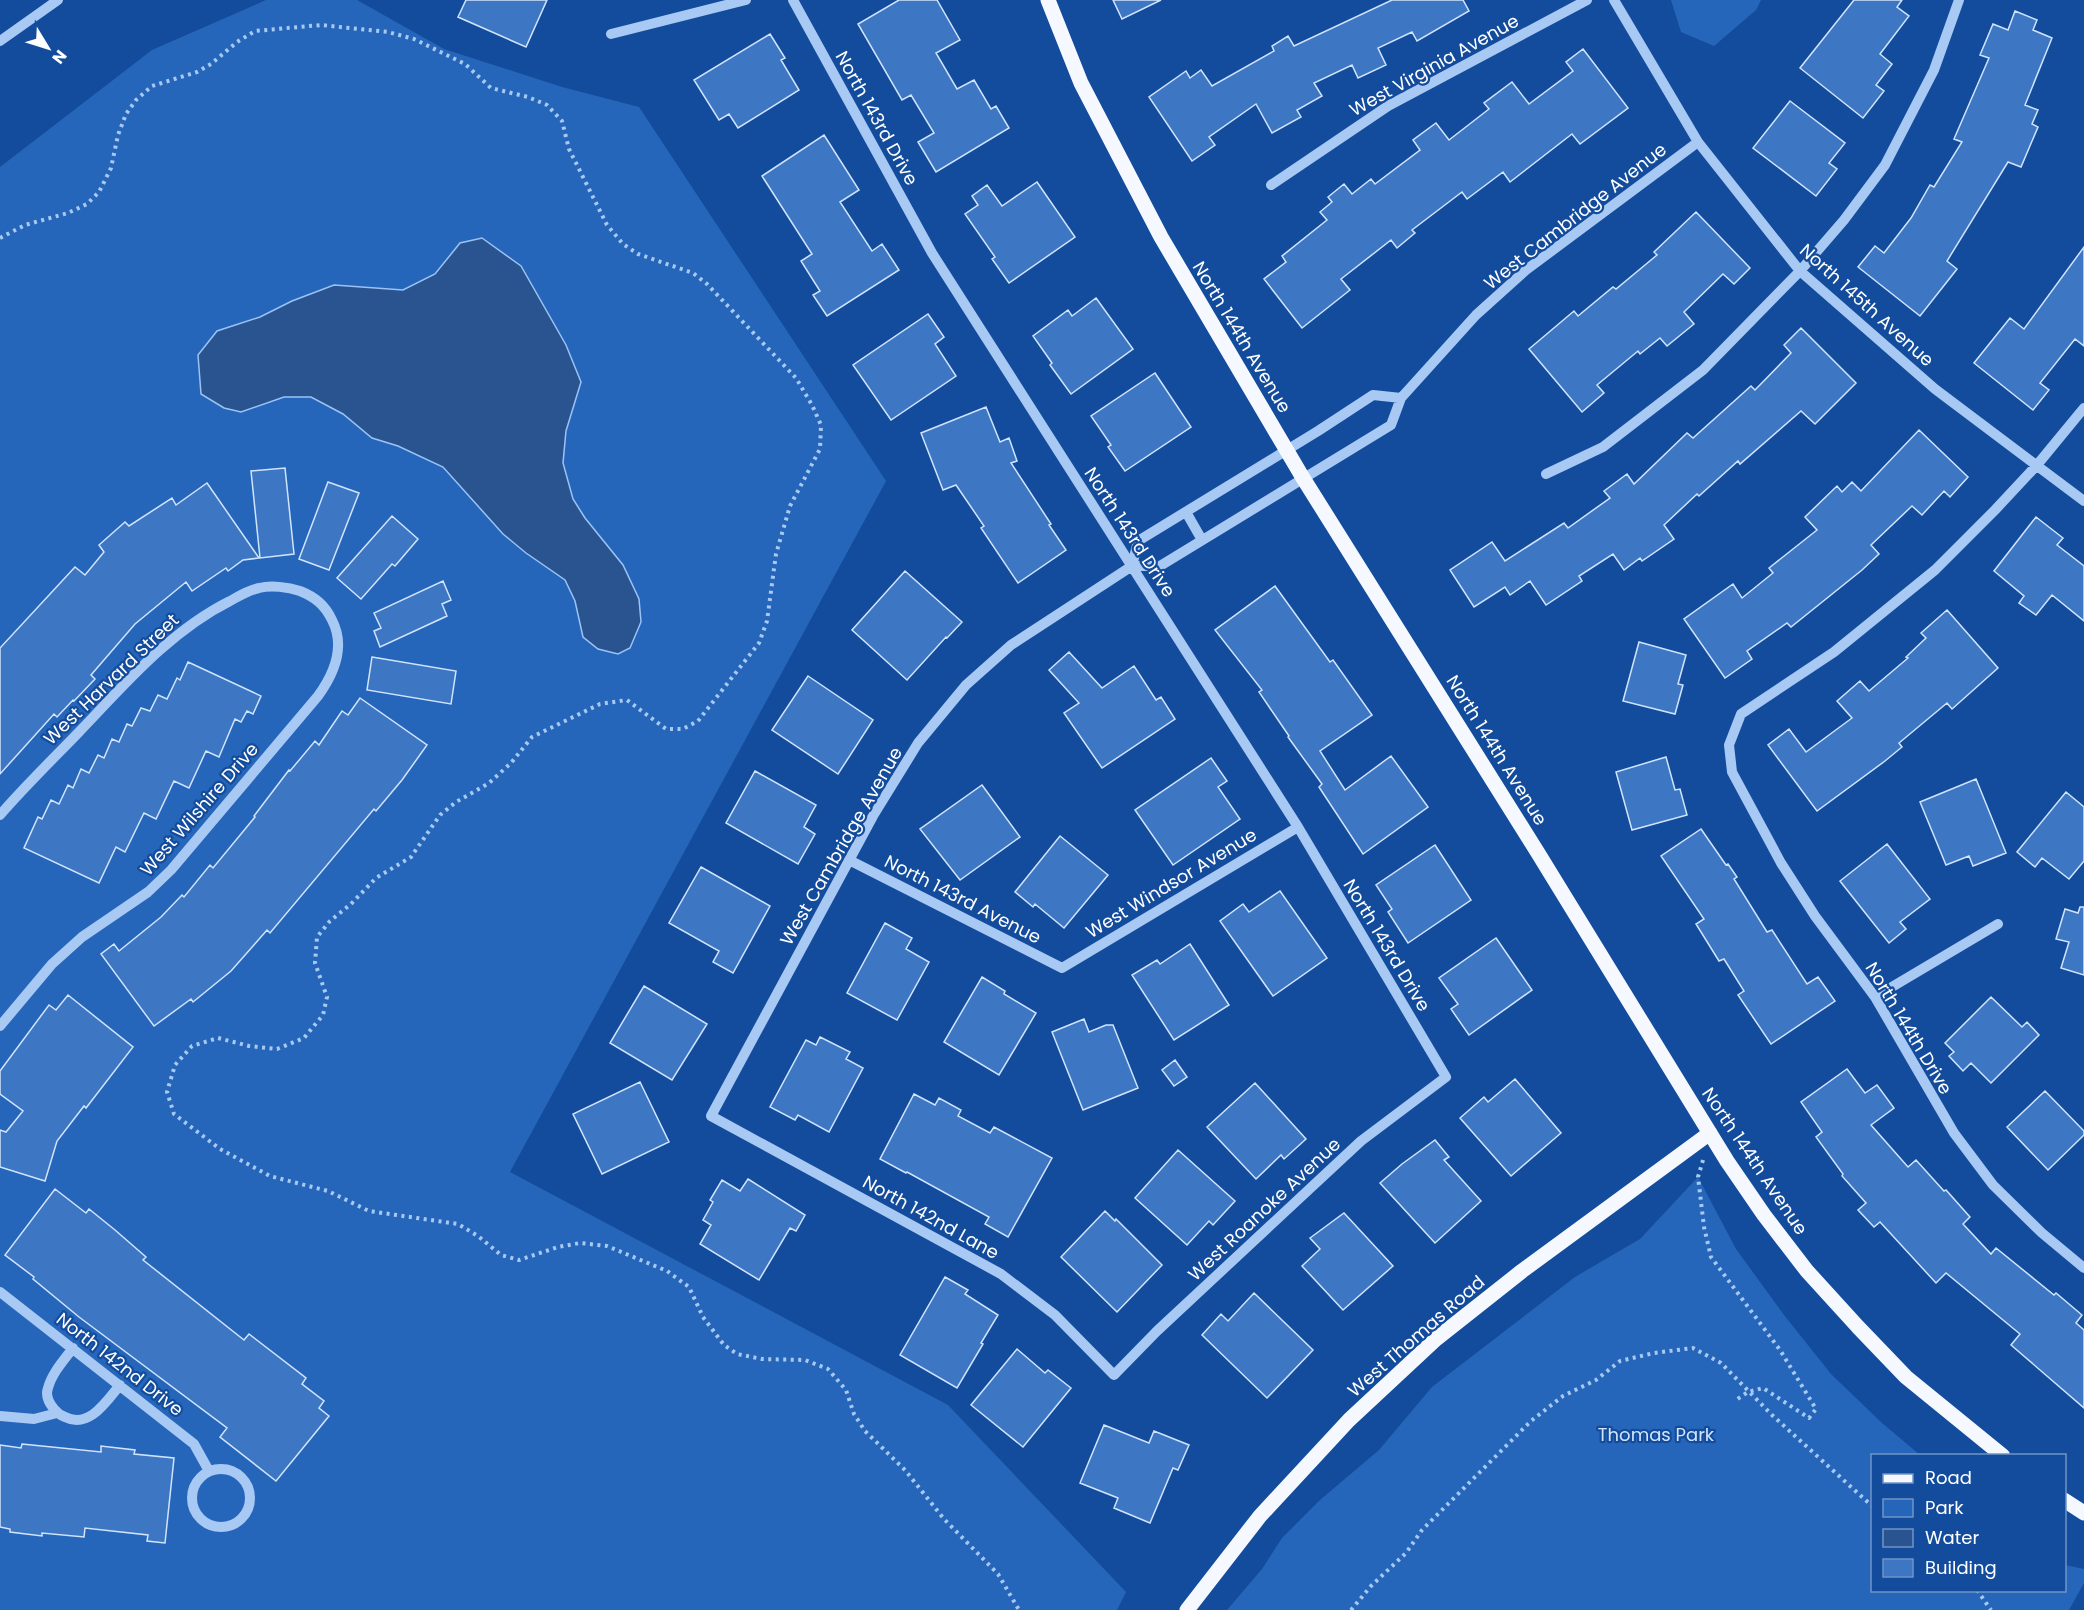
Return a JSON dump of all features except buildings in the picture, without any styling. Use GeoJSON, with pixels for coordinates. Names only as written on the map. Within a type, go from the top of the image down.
{"type":"FeatureCollection","features":[{"type":"Feature","properties":{"kind":"main road","name":"North 144th Avenue"},"geometry":{"type":"LineString","coordinates":[[1048,0],[1081,83],[1161,237],[1303,478],[1710,1133],[1764,1215],[1807,1271],[1906,1377],[2002,1454]]}},
{"type":"Feature","properties":{"kind":"main road","name":"West Thomas Road"},"geometry":{"type":"LineString","coordinates":[[1187,1610],[1260,1516],[1349,1420],[1437,1339],[1522,1271],[1710,1133]]}},
{"type":"Feature","properties":{"kind":"main road"},"geometry":{"type":"LineString","coordinates":[[2066,1501],[2084,1513]]}},
{"type":"Feature","properties":{"kind":"street"},"geometry":{"type":"LineString","coordinates":[[0,40],[58,0]]}},
{"type":"Feature","properties":{"kind":"street"},"geometry":{"type":"LineString","coordinates":[[611,34],[746,0]]}},
{"type":"Feature","properties":{"kind":"street","name":"North 143rd Drive"},"geometry":{"type":"LineString","coordinates":[[793,0],[932,253],[1298,827],[1446,1077]]}},
{"type":"Feature","properties":{"kind":"street","name":"West Virginia Avenue"},"geometry":{"type":"LineString","coordinates":[[1271,185],[1388,106],[1587,0]]}},
{"type":"Feature","properties":{"kind":"street","name":"North 145th Avenue"},"geometry":{"type":"LineString","coordinates":[[1614,0],[1698,142],[1800,271],[1935,389],[2084,501]]}},
{"type":"Feature","properties":{"kind":"street"},"geometry":{"type":"LineString","coordinates":[[1546,474],[1603,447],[1703,370],[1800,271],[1844,220],[1885,165],[1934,70],[1959,0]]}},
{"type":"Feature","properties":{"kind":"street","name":"West Cambridge Avenue"},"geometry":{"type":"LineString","coordinates":[[711,1116],[873,816],[918,743],[966,684],[1011,645],[1132,566],[1160,566],[1391,425],[1401,398],[1476,315],[1526,270],[1698,142]]}},
{"type":"Feature","properties":{"kind":"street"},"geometry":{"type":"LineString","coordinates":[[1132,566],[1138,541],[1373,395],[1401,398]]}},
{"type":"Feature","properties":{"kind":"street"},"geometry":{"type":"LineString","coordinates":[[2037,465],[2084,408]]}},
{"type":"Feature","properties":{"kind":"street","name":"North 144th Drive"},"geometry":{"type":"LineString","coordinates":[[2037,465],[1935,570],[1834,652],[1741,714],[1729,745],[1732,772],[1781,863],[1815,916],[1875,997],[1948,1124],[1993,1185],[2042,1233],[2084,1268]]}},
{"type":"Feature","properties":{"kind":"street"},"geometry":{"type":"LineString","coordinates":[[1186,512],[1202,540]]}},
{"type":"Feature","properties":{"kind":"street","name":"West Harvard Street"},"geometry":{"type":"LineString","coordinates":[[0,814],[120,689],[181,630],[221,605],[260,588],[291,588],[310,595],[326,608]]}},
{"type":"Feature","properties":{"kind":"street","name":"West Wilshire Drive"},"geometry":{"type":"LineString","coordinates":[[0,1026],[52,964],[82,937],[147,892],[171,870],[318,696],[331,678],[337,663],[337,628],[326,608]]}},
{"type":"Feature","properties":{"kind":"street","name":"West Windsor Avenue"},"geometry":{"type":"LineString","coordinates":[[1062,968],[1298,827]]}},
{"type":"Feature","properties":{"kind":"street","name":"North 143rd Avenue"},"geometry":{"type":"LineString","coordinates":[[849,860],[1062,968]]}},
{"type":"Feature","properties":{"kind":"street"},"geometry":{"type":"LineString","coordinates":[[1875,997],[1998,924]]}},
{"type":"Feature","properties":{"kind":"street","name":"West Roanoke Avenue"},"geometry":{"type":"LineString","coordinates":[[1114,1375],[1157,1331],[1361,1142],[1446,1077]]}},
{"type":"Feature","properties":{"kind":"street","name":"North 142nd Lane"},"geometry":{"type":"LineString","coordinates":[[711,1116],[1001,1274],[1055,1315],[1114,1375]]}},
{"type":"Feature","properties":{"kind":"street","name":"North 142nd Drive"},"geometry":{"type":"LineString","coordinates":[[0,1292],[194,1444],[209,1471]]}},
{"type":"Feature","properties":{"kind":"street"},"geometry":{"type":"LineString","coordinates":[[73,1348],[47,1389],[48,1402],[57,1413],[74,1421],[88,1418],[102,1407],[120,1385]]}},
{"type":"Feature","properties":{"kind":"street"},"geometry":{"type":"LineString","coordinates":[[0,1416],[34,1419],[57,1413]]}},
{"type":"Feature","properties":{"kind":"street"},"geometry":{"type":"LineString","coordinates":[[227,1469],[243,1478],[251,1495],[250,1504],[240,1520],[223,1528],[204,1522],[193,1505],[192,1495],[195,1485],[209,1471],[227,1469]]}},
{"type":"Feature","properties":{"kind":"path"},"geometry":{"type":"LineString","coordinates":[[0,238],[25,225],[68,213],[87,204],[99,192],[111,168],[118,135],[126,114],[136,100],[152,86],[197,72],[211,64],[237,42],[255,31],[321,25],[388,32],[414,39],[465,64],[491,88],[528,97],[547,105],[562,121],[569,149],[607,225],[623,244],[638,254],[693,273],[707,284],[796,378],[821,425],[820,449],[790,506],[776,554],[767,621],[759,643],[698,721],[683,729],[666,729],[627,700],[600,704],[532,737],[511,763],[489,783],[456,802],[440,815],[411,857],[376,878],[351,904],[330,921],[317,937],[315,963],[327,997],[323,1016],[304,1038],[277,1049],[249,1046],[218,1038],[192,1046],[175,1065],[167,1092],[174,1114],[220,1149],[270,1176],[328,1191],[369,1210],[458,1224],[478,1236],[501,1255],[519,1260],[558,1247],[580,1243],[607,1246],[667,1271],[689,1287],[703,1317],[724,1345],[737,1354],[762,1359],[805,1360],[828,1369],[846,1390],[854,1414],[865,1431],[905,1470],[944,1520],[998,1574],[1019,1610]]}},
{"type":"Feature","properties":{"kind":"path"},"geometry":{"type":"LineString","coordinates":[[1710,1133],[1698,1177],[1704,1227],[1711,1257],[1780,1350],[1816,1409],[1809,1418],[1763,1388],[1748,1392],[1736,1400]]}},
{"type":"Feature","properties":{"kind":"path"},"geometry":{"type":"LineString","coordinates":[[1351,1610],[1371,1586],[1406,1553],[1422,1530],[1531,1421],[1563,1396],[1596,1380],[1620,1361],[1654,1353],[1693,1348],[1721,1363],[1748,1392],[1871,1505]]}},
{"type":"Feature","properties":{"kind":"path"},"geometry":{"type":"LineString","coordinates":[[1978,1592],[1991,1610]]}},
{"type":"Feature","properties":{"kind":"green space"},"geometry":{"type":"Polygon","coordinates":[[[266,0],[357,0],[444,49],[562,87],[639,107],[886,481],[510,1172],[948,1405],[1126,1592],[1117,1610],[0,1610],[0,167],[152,50],[266,0]]]}},
{"type":"Feature","properties":{"kind":"green space"},"geometry":{"type":"Polygon","coordinates":[[[1671,0],[1761,0],[1756,10],[1714,46],[1681,32],[1671,0]]]}},
{"type":"Feature","properties":{"kind":"green space","name":"Thomas Park"},"geometry":{"type":"Polygon","coordinates":[[[1698,1177],[1736,1249],[1831,1374],[1882,1423],[1919,1454],[1871,1454],[1871,1592],[2066,1592],[2066,1565],[2084,1569],[2084,1583],[2069,1610],[1227,1610],[1262,1569],[1282,1538],[1320,1500],[1379,1450],[1432,1387],[1575,1277],[1640,1239],[1698,1177]]]}},
{"type":"Feature","properties":{"kind":"water"},"geometry":{"type":"Polygon","coordinates":[[[482,238],[521,266],[566,345],[581,382],[566,431],[563,463],[573,499],[585,518],[623,565],[639,599],[641,622],[630,648],[618,654],[598,649],[583,637],[575,601],[565,580],[503,534],[443,467],[398,446],[372,438],[343,414],[311,397],[284,397],[241,412],[224,408],[201,394],[198,355],[217,331],[260,317],[292,301],[334,285],[403,290],[435,274],[460,243],[482,238]]]}}]}
